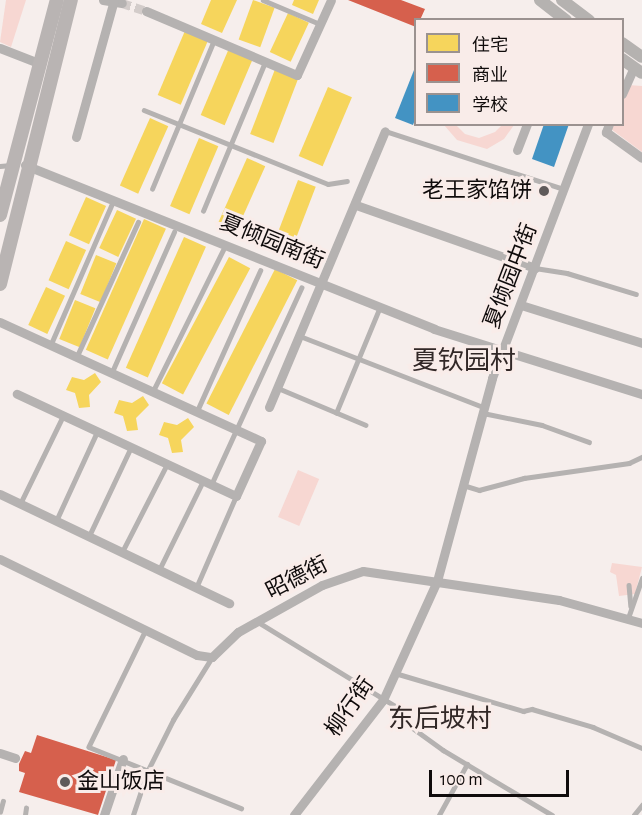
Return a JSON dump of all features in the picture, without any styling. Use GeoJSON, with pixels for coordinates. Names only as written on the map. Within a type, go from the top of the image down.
{"type":"FeatureCollection","features":[{"type":"Feature","properties":{"kind":"main road"},"geometry":{"type":"LineString","coordinates":[[0,215],[57,0]]}},
{"type":"Feature","properties":{"kind":"main road"},"geometry":{"type":"LineString","coordinates":[[0,284],[14,166],[70,0]]}},
{"type":"Feature","properties":{"kind":"main road"},"geometry":{"type":"LineString","coordinates":[[540,0],[563,18]]}},
{"type":"Feature","properties":{"kind":"main road"},"geometry":{"type":"LineString","coordinates":[[562,0],[587,18]]}},
{"type":"Feature","properties":{"kind":"main road"},"geometry":{"type":"LineString","coordinates":[[624,46],[639,66]]}},
{"type":"Feature","properties":{"kind":"main road"},"geometry":{"type":"LineString","coordinates":[[624,60],[639,66]]}},
{"type":"Feature","properties":{"kind":"street"},"geometry":{"type":"LineString","coordinates":[[76,137],[117,1],[103,0]]}},
{"type":"Feature","properties":{"kind":"street"},"geometry":{"type":"LineString","coordinates":[[146,11],[297,75],[331,0]]}},
{"type":"Feature","properties":{"kind":"street"},"geometry":{"type":"LineString","coordinates":[[0,48],[41,64]]}},
{"type":"Feature","properties":{"kind":"street"},"geometry":{"type":"LineString","coordinates":[[624,91],[639,66]]}},
{"type":"Feature","properties":{"kind":"street"},"geometry":{"type":"LineString","coordinates":[[517,150],[526,126]]}},
{"type":"Feature","properties":{"kind":"street","name":"夏倾园中街"},"geometry":{"type":"LineString","coordinates":[[437,581],[483,410],[587,126]]}},
{"type":"Feature","properties":{"kind":"street"},"geometry":{"type":"LineString","coordinates":[[608,126],[606,132],[642,158]]}},
{"type":"Feature","properties":{"kind":"street"},"geometry":{"type":"LineString","coordinates":[[269,407],[323,284],[385,131]]}},
{"type":"Feature","properties":{"kind":"street","name":"夏倾园南街"},"geometry":{"type":"LineString","coordinates":[[14,166],[380,307],[503,351],[642,394]]}},
{"type":"Feature","properties":{"kind":"street"},"geometry":{"type":"LineString","coordinates":[[356,205],[535,268]]}},
{"type":"Feature","properties":{"kind":"street"},"geometry":{"type":"LineString","coordinates":[[521,305],[642,343]]}},
{"type":"Feature","properties":{"kind":"street"},"geometry":{"type":"LineString","coordinates":[[0,322],[261,441],[236,496],[17,394]]}},
{"type":"Feature","properties":{"kind":"street"},"geometry":{"type":"LineString","coordinates":[[0,494],[229,603]]}},
{"type":"Feature","properties":{"kind":"street"},"geometry":{"type":"LineString","coordinates":[[0,559],[197,655],[212,657]]}},
{"type":"Feature","properties":{"kind":"street","name":"昭德街"},"geometry":{"type":"LineString","coordinates":[[212,657],[238,632],[322,585],[363,571],[560,600],[630,614],[642,623]]}},
{"type":"Feature","properties":{"kind":"street","name":"柳行街"},"geometry":{"type":"LineString","coordinates":[[294,815],[383,700],[437,581]]}},
{"type":"Feature","properties":{"kind":"street"},"geometry":{"type":"LineString","coordinates":[[0,753],[15,758]]}},
{"type":"Feature","properties":{"kind":"street"},"geometry":{"type":"LineString","coordinates":[[104,815],[123,759]]}},
{"type":"Feature","properties":{"kind":"lane"},"geometry":{"type":"LineString","coordinates":[[262,0],[320,24]]}},
{"type":"Feature","properties":{"kind":"lane"},"geometry":{"type":"LineString","coordinates":[[153,189],[214,40]]}},
{"type":"Feature","properties":{"kind":"lane"},"geometry":{"type":"LineString","coordinates":[[203,211],[265,62]]}},
{"type":"Feature","properties":{"kind":"lane"},"geometry":{"type":"LineString","coordinates":[[144,110],[328,184],[347,181]]}},
{"type":"Feature","properties":{"kind":"lane"},"geometry":{"type":"LineString","coordinates":[[385,131],[564,189]]}},
{"type":"Feature","properties":{"kind":"lane"},"geometry":{"type":"LineString","coordinates":[[51,344],[112,204]]}},
{"type":"Feature","properties":{"kind":"lane"},"geometry":{"type":"LineString","coordinates":[[77,356],[138,222]]}},
{"type":"Feature","properties":{"kind":"lane"},"geometry":{"type":"LineString","coordinates":[[112,372],[174,232]]}},
{"type":"Feature","properties":{"kind":"lane"},"geometry":{"type":"LineString","coordinates":[[153,391],[224,248]]}},
{"type":"Feature","properties":{"kind":"lane"},"geometry":{"type":"LineString","coordinates":[[535,268],[567,273],[636,294]]}},
{"type":"Feature","properties":{"kind":"lane"},"geometry":{"type":"LineString","coordinates":[[197,411],[260,272]]}},
{"type":"Feature","properties":{"kind":"lane"},"geometry":{"type":"LineString","coordinates":[[159,570],[236,429],[301,288]]}},
{"type":"Feature","properties":{"kind":"lane"},"geometry":{"type":"LineString","coordinates":[[336,412],[380,307]]}},
{"type":"Feature","properties":{"kind":"lane"},"geometry":{"type":"LineString","coordinates":[[300,336],[483,410],[542,425],[589,442]]}},
{"type":"Feature","properties":{"kind":"lane"},"geometry":{"type":"LineString","coordinates":[[278,388],[366,425]]}},
{"type":"Feature","properties":{"kind":"lane"},"geometry":{"type":"LineString","coordinates":[[20,504],[63,416]]}},
{"type":"Feature","properties":{"kind":"lane"},"geometry":{"type":"LineString","coordinates":[[56,521],[98,432]]}},
{"type":"Feature","properties":{"kind":"lane"},"geometry":{"type":"LineString","coordinates":[[89,536],[131,447]]}},
{"type":"Feature","properties":{"kind":"lane"},"geometry":{"type":"LineString","coordinates":[[463,485],[479,490],[524,478],[629,463],[642,457]]}},
{"type":"Feature","properties":{"kind":"lane"},"geometry":{"type":"LineString","coordinates":[[122,552],[167,464]]}},
{"type":"Feature","properties":{"kind":"lane"},"geometry":{"type":"LineString","coordinates":[[196,588],[236,496]]}},
{"type":"Feature","properties":{"kind":"lane"},"geometry":{"type":"LineString","coordinates":[[630,614],[642,578]]}},
{"type":"Feature","properties":{"kind":"lane"},"geometry":{"type":"LineString","coordinates":[[629,585],[630,614]]}},
{"type":"Feature","properties":{"kind":"lane"},"geometry":{"type":"LineString","coordinates":[[257,622],[320,657],[400,709],[410,726],[467,764],[552,815]]}},
{"type":"Feature","properties":{"kind":"lane"},"geometry":{"type":"LineString","coordinates":[[146,630],[89,747],[241,808]]}},
{"type":"Feature","properties":{"kind":"lane"},"geometry":{"type":"LineString","coordinates":[[133,815],[148,770],[173,720],[212,657]]}},
{"type":"Feature","properties":{"kind":"lane"},"geometry":{"type":"LineString","coordinates":[[395,673],[523,711],[532,709],[593,727],[642,748]]}},
{"type":"Feature","properties":{"kind":"lane"},"geometry":{"type":"LineString","coordinates":[[439,815],[467,764]]}},
{"type":"Feature","properties":{"kind":"lane"},"geometry":{"type":"LineString","coordinates":[[0,812],[3,801]]}},
{"type":"Feature","properties":{"kind":"lane"},"geometry":{"type":"LineString","coordinates":[[634,815],[642,805]]}},
{"type":"Feature","properties":{"kind":"lane"},"geometry":{"type":"LineString","coordinates":[[25,815],[26,808]]}},
{"type":"Feature","properties":{"kind":"shaded area"},"geometry":{"type":"Polygon","coordinates":[[[6,0],[26,0],[11,47],[0,42],[6,0]]]}},
{"type":"Feature","properties":{"kind":"shaded area"},"geometry":{"type":"Polygon","coordinates":[[[628,85],[642,86],[642,152],[611,129],[612,126],[624,126],[624,96],[628,85]]]}},
{"type":"Feature","properties":{"kind":"shaded area"},"geometry":{"type":"Polygon","coordinates":[[[445,126],[457,126],[465,134],[479,138],[495,132],[501,126],[513,126],[504,139],[487,149],[457,140],[445,126]]]}},
{"type":"Feature","properties":{"kind":"shaded area"},"geometry":{"type":"Polygon","coordinates":[[[298,470],[319,479],[299,526],[278,517],[298,470]]]}},
{"type":"Feature","properties":{"kind":"shaded area"},"geometry":{"type":"Polygon","coordinates":[[[612,563],[642,567],[635,594],[619,596],[616,575],[610,572],[612,563]]]}},
{"type":"Feature","properties":{"kind":"building: 住宅"},"geometry":{"type":"Polygon","coordinates":[[[211,0],[237,0],[222,33],[201,24],[211,0]]]}},
{"type":"Feature","properties":{"kind":"building: 住宅"},"geometry":{"type":"Polygon","coordinates":[[[253,0],[275,8],[260,47],[239,39],[253,0]]]}},
{"type":"Feature","properties":{"kind":"building: 住宅"},"geometry":{"type":"Polygon","coordinates":[[[294,0],[319,0],[313,14],[292,5],[294,0]]]}},
{"type":"Feature","properties":{"kind":"building: 住宅"},"geometry":{"type":"Polygon","coordinates":[[[288,13],[309,23],[291,62],[270,52],[288,13]]]}},
{"type":"Feature","properties":{"kind":"building: 住宅"},"geometry":{"type":"Polygon","coordinates":[[[187,26],[210,36],[181,105],[158,95],[187,26]]]}},
{"type":"Feature","properties":{"kind":"building: 住宅"},"geometry":{"type":"Polygon","coordinates":[[[230,46],[254,56],[225,125],[201,115],[230,46]]]}},
{"type":"Feature","properties":{"kind":"building: 住宅"},"geometry":{"type":"Polygon","coordinates":[[[277,64],[300,73],[273,143],[250,134],[277,64]]]}},
{"type":"Feature","properties":{"kind":"building: 住宅"},"geometry":{"type":"Polygon","coordinates":[[[328,87],[352,97],[323,166],[299,156],[328,87]]]}},
{"type":"Feature","properties":{"kind":"building: 住宅"},"geometry":{"type":"Polygon","coordinates":[[[150,118],[168,126],[138,194],[120,186],[150,118]]]}},
{"type":"Feature","properties":{"kind":"building: 住宅"},"geometry":{"type":"Polygon","coordinates":[[[199,138],[218,146],[189,214],[170,206],[199,138]]]}},
{"type":"Feature","properties":{"kind":"building: 住宅"},"geometry":{"type":"Polygon","coordinates":[[[247,158],[265,166],[236,233],[217,225],[247,158]]]}},
{"type":"Feature","properties":{"kind":"building: 住宅"},"geometry":{"type":"Polygon","coordinates":[[[298,180],[316,187],[290,255],[272,248],[298,180]]]}},
{"type":"Feature","properties":{"kind":"building: 住宅"},"geometry":{"type":"Polygon","coordinates":[[[86,197],[106,206],[89,244],[69,235],[86,197]]]}},
{"type":"Feature","properties":{"kind":"building: 住宅"},"geometry":{"type":"Polygon","coordinates":[[[117,210],[136,219],[118,257],[99,248],[117,210]]]}},
{"type":"Feature","properties":{"kind":"building: 住宅"},"geometry":{"type":"Polygon","coordinates":[[[144,219],[166,229],[108,359],[86,350],[144,219]]]}},
{"type":"Feature","properties":{"kind":"building: 住宅"},"geometry":{"type":"Polygon","coordinates":[[[184,237],[206,247],[148,377],[126,368],[184,237]]]}},
{"type":"Feature","properties":{"kind":"building: 住宅"},"geometry":{"type":"Polygon","coordinates":[[[66,241],[86,250],[69,289],[49,280],[66,241]]]}},
{"type":"Feature","properties":{"kind":"building: 住宅"},"geometry":{"type":"Polygon","coordinates":[[[96,255],[116,263],[101,302],[80,294],[96,255]]]}},
{"type":"Feature","properties":{"kind":"building: 住宅"},"geometry":{"type":"Polygon","coordinates":[[[229,257],[250,268],[183,395],[162,383],[229,257]]]}},
{"type":"Feature","properties":{"kind":"building: 住宅"},"geometry":{"type":"Polygon","coordinates":[[[275,269],[297,280],[229,415],[206,404],[275,269]]]}},
{"type":"Feature","properties":{"kind":"building: 住宅"},"geometry":{"type":"Polygon","coordinates":[[[46,287],[65,296],[47,334],[28,325],[46,287]]]}},
{"type":"Feature","properties":{"kind":"building: 住宅"},"geometry":{"type":"Polygon","coordinates":[[[75,300],[95,308],[80,347],[59,339],[75,300]]]}},
{"type":"Feature","properties":{"kind":"building: 住宅"},"geometry":{"type":"Polygon","coordinates":[[[95,373],[101,382],[89,395],[90,407],[79,408],[75,393],[66,390],[72,377],[84,380],[95,373]]]}},
{"type":"Feature","properties":{"kind":"building: 住宅"},"geometry":{"type":"Polygon","coordinates":[[[143,396],[149,405],[136,418],[138,430],[127,431],[123,416],[114,413],[119,400],[132,403],[143,396]]]}},
{"type":"Feature","properties":{"kind":"building: 住宅"},"geometry":{"type":"Polygon","coordinates":[[[188,418],[194,427],[181,440],[183,452],[172,453],[168,438],[159,435],[164,422],[177,425],[188,418]]]}},
{"type":"Feature","properties":{"kind":"building: 商业"},"geometry":{"type":"Polygon","coordinates":[[[348,0],[401,0],[425,9],[421,18],[414,18],[414,26],[348,0]]]}},
{"type":"Feature","properties":{"kind":"building: 商业","name":"金山饭店"},"geometry":{"type":"Polygon","coordinates":[[[37,735],[116,760],[98,815],[19,792],[25,773],[19,771],[19,764],[25,751],[31,753],[37,735]]]}},
{"type":"Feature","properties":{"kind":"building: 学校"},"geometry":{"type":"Polygon","coordinates":[[[414,70],[413,125],[395,118],[414,70]]]}},
{"type":"Feature","properties":{"kind":"building: 学校"},"geometry":{"type":"Polygon","coordinates":[[[543,126],[568,126],[554,167],[532,159],[543,126]]]}},
{"type":"Feature","properties":{"kind":"tunnel"},"geometry":{"type":"LineString","coordinates":[[122,3],[146,11]]}},
{"type":"Feature","properties":{"kind":"place","name":"老王家馅饼"},"geometry":{"type":"Point","coordinates":[544,191]}},
{"type":"Feature","properties":{"kind":"place","name":"金山饭店"},"geometry":{"type":"Point","coordinates":[65,782]}},
{"type":"Feature","properties":{"kind":"district","name":"夏钦园村"},"geometry":{"type":"Point","coordinates":[464,362]}},
{"type":"Feature","properties":{"kind":"district","name":"东后坡村"},"geometry":{"type":"Point","coordinates":[440,720]}}]}
